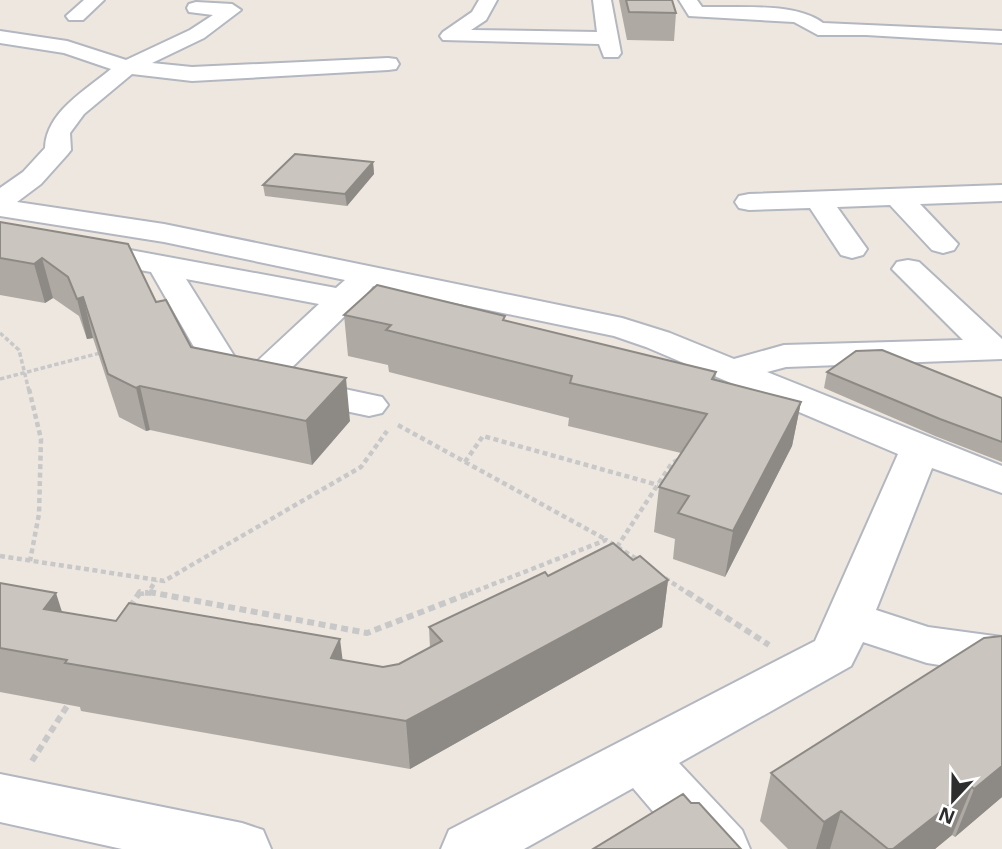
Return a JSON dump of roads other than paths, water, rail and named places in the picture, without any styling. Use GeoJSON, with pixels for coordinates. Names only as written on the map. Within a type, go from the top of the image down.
{"type":"FeatureCollection","features":[{"type":"Feature","properties":{"kind":"street"},"geometry":{"type":"LineString","coordinates":[[76,16],[95,0]]}},
{"type":"Feature","properties":{"kind":"street"},"geometry":{"type":"LineString","coordinates":[[488,0],[478,16],[450,36],[610,45],[602,0]]}},
{"type":"Feature","properties":{"kind":"street"},"geometry":{"type":"LineString","coordinates":[[688,0],[696,12],[796,16],[807,20],[818,29],[876,29],[1002,37]]}},
{"type":"Feature","properties":{"kind":"street"},"geometry":{"type":"LineString","coordinates":[[0,201],[32,178],[58,150],[58,133],[76,109],[127,67],[197,34],[232,10],[195,8]]}},
{"type":"Feature","properties":{"kind":"street"},"geometry":{"type":"LineString","coordinates":[[0,37],[67,47],[127,67],[192,74],[388,64]]}},
{"type":"Feature","properties":{"kind":"street"},"geometry":{"type":"LineString","coordinates":[[748,202],[1002,193]]}},
{"type":"Feature","properties":{"kind":"street"},"geometry":{"type":"LineString","coordinates":[[897,197],[943,244]]}},
{"type":"Feature","properties":{"kind":"street"},"geometry":{"type":"LineString","coordinates":[[818,200],[852,249]]}},
{"type":"Feature","properties":{"kind":"street"},"geometry":{"type":"LineString","coordinates":[[0,208],[164,233],[356,287],[435,320]]}},
{"type":"Feature","properties":{"kind":"street"},"geometry":{"type":"LineString","coordinates":[[0,235],[161,263],[356,287],[621,328],[658,340],[919,449],[1002,480]]}},
{"type":"Feature","properties":{"kind":"street"},"geometry":{"type":"LineString","coordinates":[[161,263],[228,375],[369,405]]}},
{"type":"Feature","properties":{"kind":"street"},"geometry":{"type":"LineString","coordinates":[[908,269],[997,349]]}},
{"type":"Feature","properties":{"kind":"street"},"geometry":{"type":"LineString","coordinates":[[257,381],[356,287]]}},
{"type":"Feature","properties":{"kind":"street"},"geometry":{"type":"LineString","coordinates":[[731,371],[784,356],[997,349]]}},
{"type":"Feature","properties":{"kind":"street"},"geometry":{"type":"LineString","coordinates":[[670,378],[747,394],[777,391]]}},
{"type":"Feature","properties":{"kind":"street"},"geometry":{"type":"LineString","coordinates":[[470,849],[834,653],[919,449]]}},
{"type":"Feature","properties":{"kind":"street"},"geometry":{"type":"LineString","coordinates":[[848,619],[927,645],[1002,656]]}},
{"type":"Feature","properties":{"kind":"street"},"geometry":{"type":"LineString","coordinates":[[639,756],[721,849]]}},
{"type":"Feature","properties":{"kind":"street"},"geometry":{"type":"LineString","coordinates":[[4,799],[243,849]]}}]}
